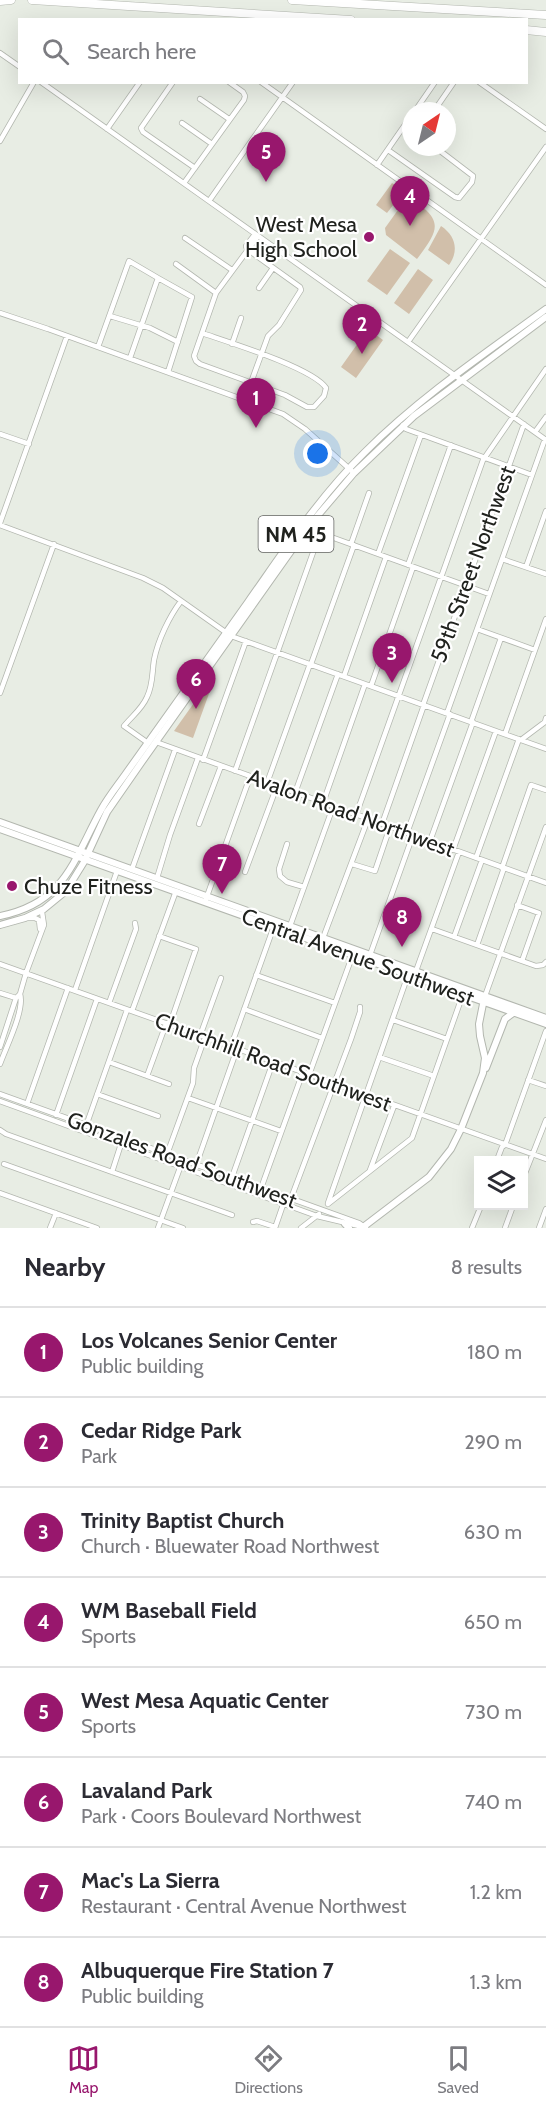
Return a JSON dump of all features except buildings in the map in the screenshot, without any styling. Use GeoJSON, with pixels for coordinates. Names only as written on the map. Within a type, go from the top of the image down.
{"type":"FeatureCollection","features":[{"type":"Feature","properties":{"kind":"highway"},"geometry":{"type":"LineString","coordinates":[[0,1],[12,0]]}},
{"type":"Feature","properties":{"kind":"highway"},"geometry":{"type":"LineString","coordinates":[[32,0],[319,18]]}},
{"type":"Feature","properties":{"kind":"highway"},"geometry":{"type":"LineString","coordinates":[[292,0],[546,15]]}},
{"type":"Feature","properties":{"kind":"highway"},"geometry":{"type":"LineString","coordinates":[[528,30],[546,32]]}},
{"type":"Feature","properties":{"kind":"main road","name":"NM 45"},"geometry":{"type":"LineString","coordinates":[[105,810],[156,742],[305,526],[351,471],[458,378],[546,309]]}},
{"type":"Feature","properties":{"kind":"main road","name":"NM 45"},"geometry":{"type":"LineString","coordinates":[[0,925],[25,918],[44,909],[66,891],[105,810],[148,743],[295,546],[305,526],[315,513],[315,509],[389,430],[412,409],[546,317]]}},
{"type":"Feature","properties":{"kind":"main road"},"geometry":{"type":"LineString","coordinates":[[403,425],[412,413],[412,409]]}},
{"type":"Feature","properties":{"kind":"main road"},"geometry":{"type":"LineString","coordinates":[[378,448],[389,430]]}},
{"type":"Feature","properties":{"kind":"main road"},"geometry":{"type":"LineString","coordinates":[[156,742],[164,720]]}},
{"type":"Feature","properties":{"kind":"main road"},"geometry":{"type":"LineString","coordinates":[[141,763],[148,743]]}},
{"type":"Feature","properties":{"kind":"main road"},"geometry":{"type":"LineString","coordinates":[[0,822],[71,847],[83,855],[109,861],[206,899],[323,938],[353,952],[370,955],[484,999],[546,1018]]}},
{"type":"Feature","properties":{"kind":"main road","name":"Central Avenue Southwest"},"geometry":{"type":"LineString","coordinates":[[0,829],[83,855],[96,864],[206,899],[274,926],[353,952],[408,975],[484,999],[513,1013],[546,1024]]}},
{"type":"Feature","properties":{"kind":"main road"},"geometry":{"type":"LineString","coordinates":[[71,847],[91,838],[95,850],[109,861]]}},
{"type":"Feature","properties":{"kind":"main road","name":"NM 45"},"geometry":{"type":"LineString","coordinates":[[0,916],[26,908],[50,893],[83,855]]}},
{"type":"Feature","properties":{"kind":"main road"},"geometry":{"type":"LineString","coordinates":[[66,891],[73,886],[87,866],[96,864]]}},
{"type":"Feature","properties":{"kind":"main road"},"geometry":{"type":"LineString","coordinates":[[483,1073],[485,1058],[479,1024],[484,999]]}},
{"type":"Feature","properties":{"kind":"main road"},"geometry":{"type":"LineString","coordinates":[[364,1228],[429,1177],[451,1149],[505,1019],[513,1013]]}},
{"type":"Feature","properties":{"kind":"street"},"geometry":{"type":"LineString","coordinates":[[0,53],[18,66]]}},
{"type":"Feature","properties":{"kind":"street"},"geometry":{"type":"LineString","coordinates":[[0,141],[33,84]]}},
{"type":"Feature","properties":{"kind":"street"},"geometry":{"type":"LineString","coordinates":[[44,84],[545,440],[477,629],[370,955]]}},
{"type":"Feature","properties":{"kind":"street"},"geometry":{"type":"LineString","coordinates":[[107,129],[139,84]]}},
{"type":"Feature","properties":{"kind":"street"},"geometry":{"type":"LineString","coordinates":[[172,84],[141,128],[143,132],[195,168]]}},
{"type":"Feature","properties":{"kind":"street"},"geometry":{"type":"LineString","coordinates":[[184,183],[245,96],[232,84]]}},
{"type":"Feature","properties":{"kind":"street"},"geometry":{"type":"LineString","coordinates":[[264,84],[546,285]]}},
{"type":"Feature","properties":{"kind":"street"},"geometry":{"type":"LineString","coordinates":[[209,201],[292,84]]}},
{"type":"Feature","properties":{"kind":"street"},"geometry":{"type":"LineString","coordinates":[[421,102],[434,84]]}},
{"type":"Feature","properties":{"kind":"street"},"geometry":{"type":"LineString","coordinates":[[440,102],[453,84]]}},
{"type":"Feature","properties":{"kind":"street"},"geometry":{"type":"LineString","coordinates":[[482,84],[546,129]]}},
{"type":"Feature","properties":{"kind":"street"},"geometry":{"type":"LineString","coordinates":[[200,99],[229,119]]}},
{"type":"Feature","properties":{"kind":"street"},"geometry":{"type":"LineString","coordinates":[[182,123],[212,144]]}},
{"type":"Feature","properties":{"kind":"street"},"geometry":{"type":"LineString","coordinates":[[377,165],[402,129]]}},
{"type":"Feature","properties":{"kind":"street"},"geometry":{"type":"LineString","coordinates":[[408,342],[546,147]]}},
{"type":"Feature","properties":{"kind":"street"},"geometry":{"type":"LineString","coordinates":[[388,150],[459,198],[472,182],[473,176],[447,156]]}},
{"type":"Feature","properties":{"kind":"street"},"geometry":{"type":"LineString","coordinates":[[202,333],[288,364],[322,383],[326,392],[314,407],[307,407],[285,395],[196,361],[194,356],[202,333],[216,293],[256,235]]}},
{"type":"Feature","properties":{"kind":"street"},"geometry":{"type":"LineString","coordinates":[[185,238],[232,270]]}},
{"type":"Feature","properties":{"kind":"street"},"geometry":{"type":"LineString","coordinates":[[245,399],[268,336],[279,325],[301,290],[300,287],[246,249]]}},
{"type":"Feature","properties":{"kind":"street"},"geometry":{"type":"LineString","coordinates":[[98,347],[129,261],[192,297],[168,372]]}},
{"type":"Feature","properties":{"kind":"street"},"geometry":{"type":"LineString","coordinates":[[176,264],[216,293]]}},
{"type":"Feature","properties":{"kind":"street"},"geometry":{"type":"LineString","coordinates":[[260,288],[273,268]]}},
{"type":"Feature","properties":{"kind":"street"},"geometry":{"type":"LineString","coordinates":[[130,358],[158,278]]}},
{"type":"Feature","properties":{"kind":"street"},"geometry":{"type":"LineString","coordinates":[[0,313],[283,414],[298,423],[351,471]]}},
{"type":"Feature","properties":{"kind":"street"},"geometry":{"type":"LineString","coordinates":[[110,316],[150,328],[178,342]]}},
{"type":"Feature","properties":{"kind":"street"},"geometry":{"type":"LineString","coordinates":[[232,344],[241,318]]}},
{"type":"Feature","properties":{"kind":"street"},"geometry":{"type":"LineString","coordinates":[[67,336],[0,524],[154,583],[229,634],[546,749]]}},
{"type":"Feature","properties":{"kind":"street"},"geometry":{"type":"LineString","coordinates":[[356,815],[484,457],[546,369]]}},
{"type":"Feature","properties":{"kind":"street"},"geometry":{"type":"LineString","coordinates":[[535,432],[546,417]]}},
{"type":"Feature","properties":{"kind":"street","name":"59th Street Northwest"},"geometry":{"type":"LineString","coordinates":[[381,824],[524,424]]}},
{"type":"Feature","properties":{"kind":"street"},"geometry":{"type":"LineString","coordinates":[[403,425],[406,429],[421,435],[532,475]]}},
{"type":"Feature","properties":{"kind":"street"},"geometry":{"type":"LineString","coordinates":[[0,434],[29,444]]}},
{"type":"Feature","properties":{"kind":"street"},"geometry":{"type":"LineString","coordinates":[[378,554],[421,435]]}},
{"type":"Feature","properties":{"kind":"street"},"geometry":{"type":"LineString","coordinates":[[323,803],[411,566],[451,446]]}},
{"type":"Feature","properties":{"kind":"street"},"geometry":{"type":"LineString","coordinates":[[267,783],[369,493]]}},
{"type":"Feature","properties":{"kind":"street"},"geometry":{"type":"LineString","coordinates":[[526,567],[546,511]]}},
{"type":"Feature","properties":{"kind":"street"},"geometry":{"type":"LineString","coordinates":[[305,526],[489,594]]}},
{"type":"Feature","properties":{"kind":"street"},"geometry":{"type":"LineString","coordinates":[[235,771],[320,533]]}},
{"type":"Feature","properties":{"kind":"street"},"geometry":{"type":"LineString","coordinates":[[0,693],[54,544]]}},
{"type":"Feature","properties":{"kind":"street"},"geometry":{"type":"LineString","coordinates":[[295,793],[386,557]]}},
{"type":"Feature","properties":{"kind":"street"},"geometry":{"type":"LineString","coordinates":[[502,559],[546,574]]}},
{"type":"Feature","properties":{"kind":"street"},"geometry":{"type":"LineString","coordinates":[[148,743],[124,726],[146,700],[156,655],[168,618],[181,601]]}},
{"type":"Feature","properties":{"kind":"street"},"geometry":{"type":"LineString","coordinates":[[505,734],[546,619]]}},
{"type":"Feature","properties":{"kind":"street"},"geometry":{"type":"LineString","coordinates":[[477,629],[535,650]]}},
{"type":"Feature","properties":{"kind":"street"},"geometry":{"type":"LineString","coordinates":[[430,841],[501,638]]}},
{"type":"Feature","properties":{"kind":"street"},"geometry":{"type":"LineString","coordinates":[[157,878],[246,641]]}},
{"type":"Feature","properties":{"kind":"street"},"geometry":{"type":"LineString","coordinates":[[454,937],[520,739],[546,721]]}},
{"type":"Feature","properties":{"kind":"street"},"geometry":{"type":"LineString","coordinates":[[453,850],[496,731]]}},
{"type":"Feature","properties":{"kind":"street","name":"Avalon Road Northwest"},"geometry":{"type":"LineString","coordinates":[[156,742],[546,883]]}},
{"type":"Feature","properties":{"kind":"street"},"geometry":{"type":"LineString","coordinates":[[132,869],[175,750]]}},
{"type":"Feature","properties":{"kind":"street"},"geometry":{"type":"LineString","coordinates":[[199,824],[221,766]]}},
{"type":"Feature","properties":{"kind":"street"},"geometry":{"type":"LineString","coordinates":[[206,899],[250,777]]}},
{"type":"Feature","properties":{"kind":"street"},"geometry":{"type":"LineString","coordinates":[[477,945],[531,785],[546,790]]}},
{"type":"Feature","properties":{"kind":"street"},"geometry":{"type":"LineString","coordinates":[[245,872],[277,786]]}},
{"type":"Feature","properties":{"kind":"street"},"geometry":{"type":"LineString","coordinates":[[290,926],[333,807]]}},
{"type":"Feature","properties":{"kind":"street"},"geometry":{"type":"LineString","coordinates":[[323,938],[368,819]]}},
{"type":"Feature","properties":{"kind":"street"},"geometry":{"type":"LineString","coordinates":[[352,864],[375,871],[390,827]]}},
{"type":"Feature","properties":{"kind":"street"},"geometry":{"type":"LineString","coordinates":[[484,999],[546,827]]}},
{"type":"Feature","properties":{"kind":"street"},"geometry":{"type":"LineString","coordinates":[[287,844],[279,868],[280,876],[287,882],[304,887]]}},
{"type":"Feature","properties":{"kind":"street"},"geometry":{"type":"LineString","coordinates":[[416,971],[459,852]]}},
{"type":"Feature","properties":{"kind":"street"},"geometry":{"type":"LineString","coordinates":[[75,990],[117,871]]}},
{"type":"Feature","properties":{"kind":"street"},"geometry":{"type":"LineString","coordinates":[[84,1132],[176,891]]}},
{"type":"Feature","properties":{"kind":"street"},"geometry":{"type":"LineString","coordinates":[[517,905],[539,913],[522,961]]}},
{"type":"Feature","properties":{"kind":"street"},"geometry":{"type":"LineString","coordinates":[[0,1047],[44,925],[42,912],[44,909]]}},
{"type":"Feature","properties":{"kind":"street"},"geometry":{"type":"LineString","coordinates":[[25,918],[39,920],[40,932]]}},
{"type":"Feature","properties":{"kind":"street"},"geometry":{"type":"LineString","coordinates":[[109,1003],[136,929],[135,923]]}},
{"type":"Feature","properties":{"kind":"street"},"geometry":{"type":"LineString","coordinates":[[231,1046],[274,926]]}},
{"type":"Feature","properties":{"kind":"street"},"geometry":{"type":"LineString","coordinates":[[432,929],[536,966],[546,962]]}},
{"type":"Feature","properties":{"kind":"street"},"geometry":{"type":"LineString","coordinates":[[147,1076],[166,1024],[171,1021],[196,950],[159,936]]}},
{"type":"Feature","properties":{"kind":"street"},"geometry":{"type":"LineString","coordinates":[[309,1075],[353,952]]}},
{"type":"Feature","properties":{"kind":"street","name":"Churchhill Road Southwest"},"geometry":{"type":"LineString","coordinates":[[0,964],[546,1159]]}},
{"type":"Feature","properties":{"kind":"street"},"geometry":{"type":"LineString","coordinates":[[256,975],[335,1003]]}},
{"type":"Feature","properties":{"kind":"street"},"geometry":{"type":"LineString","coordinates":[[301,1228],[320,1216],[328,1204],[408,975]]}},
{"type":"Feature","properties":{"kind":"street"},"geometry":{"type":"LineString","coordinates":[[165,1161],[193,1083],[194,1068],[221,978]]}},
{"type":"Feature","properties":{"kind":"street"},"geometry":{"type":"LineString","coordinates":[[24,1110],[68,988]]}},
{"type":"Feature","properties":{"kind":"street"},"geometry":{"type":"LineString","coordinates":[[0,993],[22,997],[19,1012],[0,1064]]}},
{"type":"Feature","properties":{"kind":"street"},"geometry":{"type":"LineString","coordinates":[[328,1204],[412,1138],[463,994]]}},
{"type":"Feature","properties":{"kind":"street"},"geometry":{"type":"LineString","coordinates":[[56,1118],[97,999]]}},
{"type":"Feature","properties":{"kind":"street"},"geometry":{"type":"LineString","coordinates":[[253,1222],[275,1228],[289,1198],[357,1021],[360,1007]]}},
{"type":"Feature","properties":{"kind":"street"},"geometry":{"type":"LineString","coordinates":[[244,1009],[322,1038]]}},
{"type":"Feature","properties":{"kind":"street"},"geometry":{"type":"LineString","coordinates":[[393,1020],[447,1039]]}},
{"type":"Feature","properties":{"kind":"street"},"geometry":{"type":"LineString","coordinates":[[499,1156],[546,1031]]}},
{"type":"Feature","properties":{"kind":"street"},"geometry":{"type":"LineString","coordinates":[[194,1171],[237,1049]]}},
{"type":"Feature","properties":{"kind":"street"},"geometry":{"type":"LineString","coordinates":[[379,1057],[434,1076]]}},
{"type":"Feature","properties":{"kind":"street"},"geometry":{"type":"LineString","coordinates":[[109,1062],[169,1084]]}},
{"type":"Feature","properties":{"kind":"street"},"geometry":{"type":"LineString","coordinates":[[230,1184],[273,1062]]}},
{"type":"Feature","properties":{"kind":"street"},"geometry":{"type":"LineString","coordinates":[[259,1194],[303,1072]]}},
{"type":"Feature","properties":{"kind":"street"},"geometry":{"type":"LineString","coordinates":[[528,1080],[546,1086]]}},
{"type":"Feature","properties":{"kind":"street"},"geometry":{"type":"LineString","coordinates":[[97,1094],[158,1116]]}},
{"type":"Feature","properties":{"kind":"street","name":"Gonzales Road Southwest"},"geometry":{"type":"LineString","coordinates":[[0,1095],[27,1104],[84,1132],[347,1226],[364,1228]]}},
{"type":"Feature","properties":{"kind":"street"},"geometry":{"type":"LineString","coordinates":[[188,1098],[281,1131]]}},
{"type":"Feature","properties":{"kind":"street","name":"Gonzales Road Southwest"},"geometry":{"type":"LineString","coordinates":[[0,1101],[24,1110],[86,1125],[359,1222],[364,1228]]}},
{"type":"Feature","properties":{"kind":"street"},"geometry":{"type":"LineString","coordinates":[[370,1170],[394,1106]]}},
{"type":"Feature","properties":{"kind":"street"},"geometry":{"type":"LineString","coordinates":[[528,1163],[546,1120]]}},
{"type":"Feature","properties":{"kind":"street"},"geometry":{"type":"LineString","coordinates":[[0,1130],[232,1215]]}},
{"type":"Feature","properties":{"kind":"street"},"geometry":{"type":"LineString","coordinates":[[112,1172],[123,1138]]}},
{"type":"Feature","properties":{"kind":"street"},"geometry":{"type":"LineString","coordinates":[[158,1228],[183,1160]]}},
{"type":"Feature","properties":{"kind":"street"},"geometry":{"type":"LineString","coordinates":[[4,1164],[183,1228]]}},
{"type":"Feature","properties":{"kind":"street"},"geometry":{"type":"LineString","coordinates":[[0,1193],[97,1228]]}},
{"type":"Feature","properties":{"kind":"street"},"geometry":{"type":"LineString","coordinates":[[539,1228],[546,1209]]}},
{"type":"Feature","properties":{"kind":"street"},"geometry":{"type":"LineString","coordinates":[[472,1228],[479,1210]]}},
{"type":"Feature","properties":{"kind":"street"},"geometry":{"type":"LineString","coordinates":[[505,1228],[512,1210]]}},
{"type":"Feature","properties":{"kind":"street"},"geometry":{"type":"LineString","coordinates":[[50,1228],[56,1213]]}},
{"type":"Feature","properties":{"kind":"shaded area"},"geometry":{"type":"Polygon","coordinates":[[[392,183],[404,191],[387,213],[376,205],[392,183]]]}},
{"type":"Feature","properties":{"kind":"shaded area"},"geometry":{"type":"Polygon","coordinates":[[[408,196],[427,211],[435,224],[431,239],[417,259],[386,235],[385,228],[408,196]]]}},
{"type":"Feature","properties":{"kind":"shaded area"},"geometry":{"type":"Polygon","coordinates":[[[441,226],[453,239],[455,249],[449,265],[428,250],[441,226]]]}},
{"type":"Feature","properties":{"kind":"shaded area"},"geometry":{"type":"Polygon","coordinates":[[[390,249],[410,263],[387,295],[367,281],[390,249]]]}},
{"type":"Feature","properties":{"kind":"shaded area"},"geometry":{"type":"Polygon","coordinates":[[[418,269],[433,280],[409,314],[394,303],[418,269]]]}},
{"type":"Feature","properties":{"kind":"shaded area"},"geometry":{"type":"Polygon","coordinates":[[[368,329],[383,340],[356,378],[341,367],[368,329]]]}},
{"type":"Feature","properties":{"kind":"shaded area"},"geometry":{"type":"Polygon","coordinates":[[[206,686],[211,688],[193,738],[174,731],[206,686]]]}},
{"type":"Feature","properties":{"kind":"place","name":"West Mesa Aquatic Center"},"geometry":{"type":"Point","coordinates":[266,182]}},
{"type":"Feature","properties":{"kind":"place","name":"WM Baseball Field"},"geometry":{"type":"Point","coordinates":[410,226]}},
{"type":"Feature","properties":{"kind":"place","name":"West Mesa High School"},"geometry":{"type":"Point","coordinates":[369,237]}},
{"type":"Feature","properties":{"kind":"place","name":"Cedar Ridge Park"},"geometry":{"type":"Point","coordinates":[362,354]}},
{"type":"Feature","properties":{"kind":"place","name":"Los Volcanes Senior Center"},"geometry":{"type":"Point","coordinates":[256,428]}},
{"type":"Feature","properties":{"kind":"place","name":"Trinity Baptist Church"},"geometry":{"type":"Point","coordinates":[392,683]}},
{"type":"Feature","properties":{"kind":"place","name":"Lavaland Park"},"geometry":{"type":"Point","coordinates":[196,709]}},
{"type":"Feature","properties":{"kind":"place","name":"Chuze Fitness"},"geometry":{"type":"Point","coordinates":[12,886]}},
{"type":"Feature","properties":{"kind":"place","name":"Mac's La Sierra"},"geometry":{"type":"Point","coordinates":[222,894]}},
{"type":"Feature","properties":{"kind":"place","name":"Albuquerque Fire Station 7"},"geometry":{"type":"Point","coordinates":[402,947]}}]}
